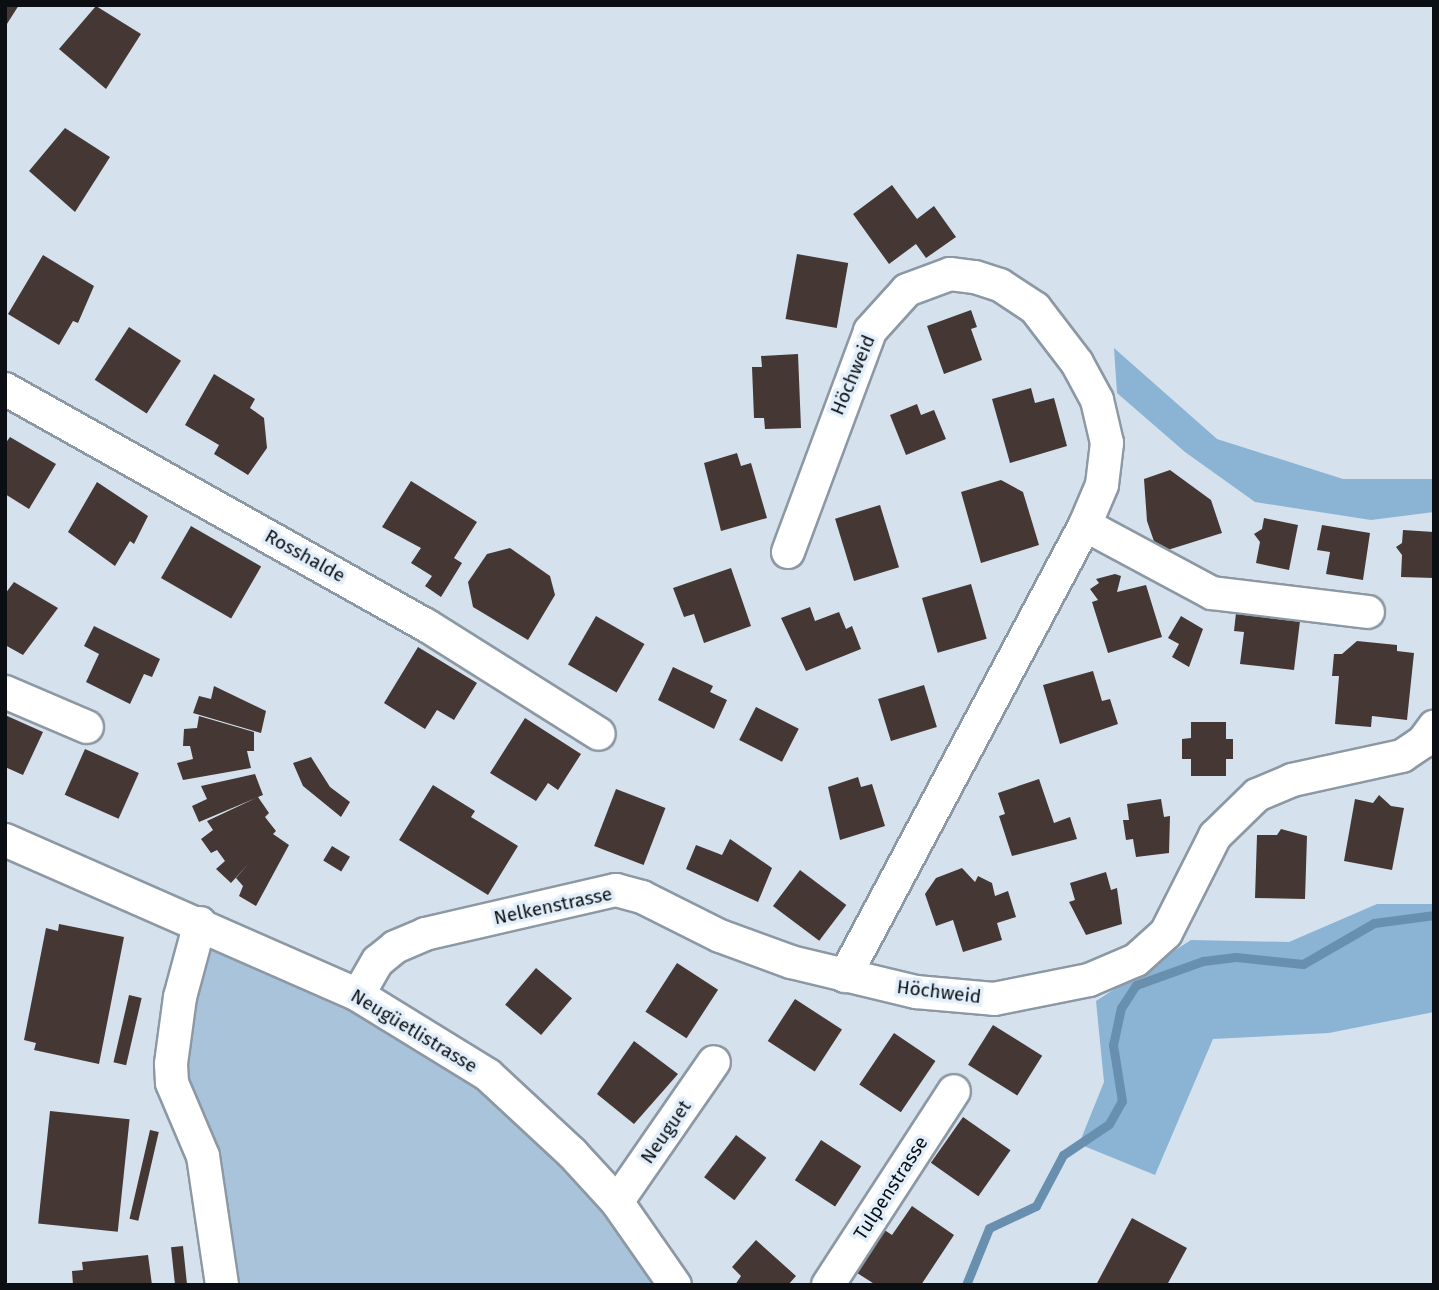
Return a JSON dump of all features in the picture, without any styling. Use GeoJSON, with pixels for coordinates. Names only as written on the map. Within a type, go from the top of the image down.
{"type":"FeatureCollection","features":[{"type":"Feature","properties":{"kind":"street","name":"Höchweid"},"geometry":{"type":"LineString","coordinates":[[788,552],[870,331],[907,290],[950,274],[1000,285],[1035,309],[1077,363],[1097,400],[1104,421],[1107,463],[1085,525],[845,976],[916,992],[994,999],[1089,980],[1120,968],[1136,960],[1166,933],[1215,836],[1257,795],[1292,780],[1402,756],[1423,742],[1434,727]]}},
{"type":"Feature","properties":{"kind":"street","name":"Rosshalde"},"geometry":{"type":"LineString","coordinates":[[5,389],[426,625],[599,733]]}},
{"type":"Feature","properties":{"kind":"street"},"geometry":{"type":"LineString","coordinates":[[1085,525],[1212,593],[1368,612]]}},
{"type":"Feature","properties":{"kind":"street"},"geometry":{"type":"LineString","coordinates":[[5,692],[87,727]]}},
{"type":"Feature","properties":{"kind":"street","name":"Neugüetlistrasse"},"geometry":{"type":"LineString","coordinates":[[5,840],[200,923],[358,995],[488,1075],[572,1153],[617,1202],[675,1285]]}},
{"type":"Feature","properties":{"kind":"street","name":"Nelkenstrasse"},"geometry":{"type":"LineString","coordinates":[[358,995],[378,961],[415,938],[616,890],[642,897],[720,936],[845,976]]}},
{"type":"Feature","properties":{"kind":"street"},"geometry":{"type":"LineString","coordinates":[[200,923],[180,997],[171,1063],[172,1083],[203,1156],[222,1285]]}},
{"type":"Feature","properties":{"kind":"street","name":"Neuguet"},"geometry":{"type":"LineString","coordinates":[[617,1202],[714,1062]]}},
{"type":"Feature","properties":{"kind":"street","name":"Tulpenstrasse"},"geometry":{"type":"LineString","coordinates":[[828,1285],[954,1091]]}},
{"type":"Feature","properties":{"kind":"shaded area"},"geometry":{"type":"Polygon","coordinates":[[[1114,348],[1217,439],[1343,479],[1434,479],[1434,512],[1371,520],[1255,502],[1185,452],[1117,393],[1114,348]]]}},
{"type":"Feature","properties":{"kind":"shaded area"},"geometry":{"type":"Polygon","coordinates":[[[1377,904],[1434,904],[1434,1012],[1329,1033],[1213,1039],[1155,1175],[1079,1144],[1104,1082],[1096,1001],[1191,940],[1289,942],[1377,904]]]}},
{"type":"Feature","properties":{"kind":"shaded area"},"geometry":{"type":"Polygon","coordinates":[[[215,949],[394,1032],[474,1084],[574,1173],[658,1285],[231,1285],[183,1059],[205,951],[215,949]]]}},
{"type":"Feature","properties":{"kind":"building"},"geometry":{"type":"Polygon","coordinates":[[[5,5],[19,5],[5,27],[5,5]]]}},
{"type":"Feature","properties":{"kind":"building"},"geometry":{"type":"Polygon","coordinates":[[[96,6],[141,34],[106,89],[59,49],[96,6]]]}},
{"type":"Feature","properties":{"kind":"building"},"geometry":{"type":"Polygon","coordinates":[[[65,128],[110,157],[75,212],[29,171],[65,128]]]}},
{"type":"Feature","properties":{"kind":"building"},"geometry":{"type":"Polygon","coordinates":[[[892,185],[917,219],[934,206],[956,237],[926,258],[916,244],[889,264],[853,214],[892,185]]]}},
{"type":"Feature","properties":{"kind":"building"},"geometry":{"type":"Polygon","coordinates":[[[797,254],[848,263],[837,328],[786,319],[797,254]]]}},
{"type":"Feature","properties":{"kind":"building"},"geometry":{"type":"Polygon","coordinates":[[[43,255],[94,286],[78,323],[73,321],[59,345],[8,314],[43,255]]]}},
{"type":"Feature","properties":{"kind":"building"},"geometry":{"type":"Polygon","coordinates":[[[971,310],[977,327],[971,329],[982,360],[944,374],[927,326],[971,310]]]}},
{"type":"Feature","properties":{"kind":"building"},"geometry":{"type":"Polygon","coordinates":[[[129,327],[181,361],[147,414],[95,380],[129,327]]]}},
{"type":"Feature","properties":{"kind":"building"},"geometry":{"type":"Polygon","coordinates":[[[798,354],[801,428],[765,429],[764,418],[754,418],[752,367],[762,367],[761,356],[798,354]]]}},
{"type":"Feature","properties":{"kind":"building"},"geometry":{"type":"Polygon","coordinates":[[[214,374],[255,399],[250,408],[264,418],[267,448],[248,475],[214,454],[219,445],[185,425],[214,374]]]}},
{"type":"Feature","properties":{"kind":"building"},"geometry":{"type":"Polygon","coordinates":[[[1031,388],[1035,403],[1054,398],[1067,446],[1010,463],[992,399],[1031,388]]]}},
{"type":"Feature","properties":{"kind":"building"},"geometry":{"type":"Polygon","coordinates":[[[917,404],[921,415],[934,410],[946,439],[906,455],[890,415],[917,404]]]}},
{"type":"Feature","properties":{"kind":"building"},"geometry":{"type":"Polygon","coordinates":[[[10,437],[56,464],[29,509],[5,494],[5,444],[10,437]]]}},
{"type":"Feature","properties":{"kind":"building"},"geometry":{"type":"Polygon","coordinates":[[[737,453],[741,466],[751,463],[767,518],[721,531],[704,463],[737,453]]]}},
{"type":"Feature","properties":{"kind":"building"},"geometry":{"type":"Polygon","coordinates":[[[1170,470],[1211,500],[1222,533],[1158,553],[1147,521],[1144,479],[1170,470]]]}},
{"type":"Feature","properties":{"kind":"building"},"geometry":{"type":"Polygon","coordinates":[[[1001,480],[1023,492],[1039,545],[981,563],[961,492],[1001,480]]]}},
{"type":"Feature","properties":{"kind":"building"},"geometry":{"type":"Polygon","coordinates":[[[411,481],[477,522],[454,558],[462,563],[441,597],[425,586],[432,576],[411,563],[421,548],[382,527],[411,481]]]}},
{"type":"Feature","properties":{"kind":"building"},"geometry":{"type":"Polygon","coordinates":[[[97,482],[148,516],[134,544],[130,541],[115,566],[68,532],[97,482]]]}},
{"type":"Feature","properties":{"kind":"building"},"geometry":{"type":"Polygon","coordinates":[[[880,505],[899,567],[854,581],[835,519],[880,505]]]}},
{"type":"Feature","properties":{"kind":"building"},"geometry":{"type":"Polygon","coordinates":[[[1264,518],[1298,525],[1289,570],[1256,563],[1260,542],[1254,534],[1262,529],[1264,518]]]}},
{"type":"Feature","properties":{"kind":"building"},"geometry":{"type":"Polygon","coordinates":[[[1322,525],[1370,533],[1363,580],[1326,574],[1330,552],[1317,550],[1322,525]]]}},
{"type":"Feature","properties":{"kind":"building"},"geometry":{"type":"Polygon","coordinates":[[[191,526],[261,566],[231,618],[161,578],[191,526]]]}},
{"type":"Feature","properties":{"kind":"building"},"geometry":{"type":"Polygon","coordinates":[[[1403,530],[1434,532],[1434,578],[1401,577],[1402,555],[1396,547],[1402,543],[1403,530]]]}},
{"type":"Feature","properties":{"kind":"building"},"geometry":{"type":"Polygon","coordinates":[[[510,548],[550,576],[555,595],[528,640],[473,607],[468,582],[487,554],[510,548]]]}},
{"type":"Feature","properties":{"kind":"building"},"geometry":{"type":"Polygon","coordinates":[[[731,568],[751,626],[704,643],[694,614],[684,617],[673,588],[731,568]]]}},
{"type":"Feature","properties":{"kind":"building"},"geometry":{"type":"Polygon","coordinates":[[[1115,574],[1121,576],[1117,592],[1146,585],[1162,637],[1108,653],[1092,602],[1098,600],[1090,589],[1099,583],[1096,579],[1115,574]]]}},
{"type":"Feature","properties":{"kind":"building"},"geometry":{"type":"Polygon","coordinates":[[[14,582],[58,608],[23,655],[5,645],[5,594],[14,582]]]}},
{"type":"Feature","properties":{"kind":"building"},"geometry":{"type":"Polygon","coordinates":[[[971,584],[987,639],[938,653],[922,598],[971,584]]]}},
{"type":"Feature","properties":{"kind":"building"},"geometry":{"type":"Polygon","coordinates":[[[810,607],[815,621],[839,612],[846,629],[852,626],[861,649],[806,671],[781,618],[810,607]]]}},
{"type":"Feature","properties":{"kind":"building"},"geometry":{"type":"Polygon","coordinates":[[[1236,613],[1300,621],[1294,670],[1240,664],[1244,632],[1234,631],[1236,613]]]}},
{"type":"Feature","properties":{"kind":"building"},"geometry":{"type":"Polygon","coordinates":[[[596,616],[644,644],[616,692],[568,664],[596,616]]]}},
{"type":"Feature","properties":{"kind":"building"},"geometry":{"type":"Polygon","coordinates":[[[1181,616],[1203,629],[1189,667],[1172,657],[1179,644],[1168,638],[1181,616]]]}},
{"type":"Feature","properties":{"kind":"building"},"geometry":{"type":"Polygon","coordinates":[[[94,626],[160,659],[152,677],[144,674],[130,704],[86,682],[99,654],[84,646],[94,626]]]}},
{"type":"Feature","properties":{"kind":"building"},"geometry":{"type":"Polygon","coordinates":[[[1357,641],[1397,645],[1397,651],[1414,653],[1407,720],[1372,716],[1371,727],[1335,724],[1339,676],[1332,676],[1334,654],[1342,654],[1357,641]]]}},
{"type":"Feature","properties":{"kind":"building"},"geometry":{"type":"Polygon","coordinates":[[[418,647],[477,683],[454,720],[437,710],[425,729],[384,703],[418,647]]]}},
{"type":"Feature","properties":{"kind":"building"},"geometry":{"type":"Polygon","coordinates":[[[673,667],[713,686],[710,692],[727,700],[714,729],[658,700],[673,667]]]}},
{"type":"Feature","properties":{"kind":"building"},"geometry":{"type":"Polygon","coordinates":[[[1093,671],[1102,701],[1110,699],[1118,724],[1060,744],[1043,685],[1093,671]]]}},
{"type":"Feature","properties":{"kind":"building"},"geometry":{"type":"Polygon","coordinates":[[[924,685],[937,727],[891,741],[878,699],[924,685]]]}},
{"type":"Feature","properties":{"kind":"building"},"geometry":{"type":"Polygon","coordinates":[[[214,686],[266,711],[261,733],[193,713],[199,696],[211,699],[214,686]]]}},
{"type":"Feature","properties":{"kind":"building"},"geometry":{"type":"Polygon","coordinates":[[[756,707],[799,729],[782,762],[739,740],[756,707]]]}},
{"type":"Feature","properties":{"kind":"building"},"geometry":{"type":"Polygon","coordinates":[[[5,715],[43,732],[23,775],[5,767],[5,715]]]}},
{"type":"Feature","properties":{"kind":"building"},"geometry":{"type":"Polygon","coordinates":[[[199,716],[254,732],[254,751],[247,751],[251,768],[183,780],[177,763],[193,759],[190,746],[183,746],[184,729],[197,728],[199,716]]]}},
{"type":"Feature","properties":{"kind":"building"},"geometry":{"type":"Polygon","coordinates":[[[525,718],[581,754],[558,790],[548,783],[536,801],[490,773],[525,718]]]}},
{"type":"Feature","properties":{"kind":"building"},"geometry":{"type":"Polygon","coordinates":[[[1191,722],[1226,722],[1226,739],[1233,739],[1233,759],[1226,759],[1226,776],[1191,776],[1191,759],[1182,759],[1182,739],[1191,738],[1191,722]]]}},
{"type":"Feature","properties":{"kind":"building"},"geometry":{"type":"Polygon","coordinates":[[[85,749],[139,773],[119,819],[65,795],[85,749]]]}},
{"type":"Feature","properties":{"kind":"building"},"geometry":{"type":"Polygon","coordinates":[[[311,757],[330,787],[350,802],[341,817],[303,786],[293,763],[311,757]]]}},
{"type":"Feature","properties":{"kind":"building"},"geometry":{"type":"Polygon","coordinates":[[[255,774],[263,795],[258,797],[269,813],[265,817],[276,831],[273,834],[289,845],[256,906],[239,896],[243,886],[236,878],[249,863],[231,883],[216,869],[225,861],[217,850],[211,853],[201,839],[213,830],[207,821],[256,798],[199,822],[192,806],[207,799],[201,786],[255,774]]]}},
{"type":"Feature","properties":{"kind":"building"},"geometry":{"type":"Polygon","coordinates":[[[858,777],[861,787],[872,784],[885,826],[840,840],[828,787],[858,777]]]}},
{"type":"Feature","properties":{"kind":"building"},"geometry":{"type":"Polygon","coordinates":[[[1039,779],[1054,823],[1070,817],[1077,839],[1012,856],[999,816],[1005,814],[998,793],[1039,779]]]}},
{"type":"Feature","properties":{"kind":"building"},"geometry":{"type":"Polygon","coordinates":[[[433,785],[475,811],[471,817],[518,846],[488,895],[399,840],[433,785]]]}},
{"type":"Feature","properties":{"kind":"building"},"geometry":{"type":"Polygon","coordinates":[[[616,789],[665,808],[644,865],[594,846],[616,789]]]}},
{"type":"Feature","properties":{"kind":"building"},"geometry":{"type":"Polygon","coordinates":[[[1379,795],[1391,806],[1404,808],[1392,870],[1344,861],[1355,799],[1373,803],[1379,795]]]}},
{"type":"Feature","properties":{"kind":"building"},"geometry":{"type":"Polygon","coordinates":[[[1161,799],[1164,817],[1170,816],[1169,853],[1136,857],[1133,839],[1126,840],[1123,820],[1129,820],[1127,804],[1161,799]]]}},
{"type":"Feature","properties":{"kind":"building"},"geometry":{"type":"Polygon","coordinates":[[[1281,829],[1307,836],[1305,899],[1255,898],[1257,835],[1277,835],[1281,829]]]}},
{"type":"Feature","properties":{"kind":"building"},"geometry":{"type":"Polygon","coordinates":[[[730,839],[772,868],[758,902],[686,869],[696,845],[722,855],[730,839]]]}},
{"type":"Feature","properties":{"kind":"building"},"geometry":{"type":"Polygon","coordinates":[[[332,846],[350,857],[341,871],[323,861],[332,846]]]}},
{"type":"Feature","properties":{"kind":"building"},"geometry":{"type":"Polygon","coordinates":[[[962,868],[975,882],[978,876],[992,883],[995,896],[1008,891],[1016,917],[997,923],[1002,940],[963,952],[953,920],[936,926],[925,894],[936,878],[962,868]]]}},
{"type":"Feature","properties":{"kind":"building"},"geometry":{"type":"Polygon","coordinates":[[[800,870],[846,905],[819,941],[773,906],[800,870]]]}},
{"type":"Feature","properties":{"kind":"building"},"geometry":{"type":"Polygon","coordinates":[[[1106,872],[1111,890],[1117,888],[1122,924],[1086,935],[1069,902],[1075,900],[1070,883],[1106,872]]]}},
{"type":"Feature","properties":{"kind":"building"},"geometry":{"type":"Polygon","coordinates":[[[59,924],[124,937],[99,1064],[34,1050],[36,1043],[24,1040],[46,928],[58,931],[59,924]]]}},
{"type":"Feature","properties":{"kind":"building"},"geometry":{"type":"Polygon","coordinates":[[[677,963],[718,990],[687,1038],[645,1012],[677,963]]]}},
{"type":"Feature","properties":{"kind":"building"},"geometry":{"type":"Polygon","coordinates":[[[536,968],[572,998],[541,1035],[505,1005],[536,968]]]}},
{"type":"Feature","properties":{"kind":"building"},"geometry":{"type":"Polygon","coordinates":[[[129,995],[142,998],[126,1065],[113,1062],[129,995]]]}},
{"type":"Feature","properties":{"kind":"building"},"geometry":{"type":"Polygon","coordinates":[[[795,999],[842,1029],[815,1071],[768,1041],[795,999]]]}},
{"type":"Feature","properties":{"kind":"building"},"geometry":{"type":"Polygon","coordinates":[[[993,1025],[1042,1056],[1017,1096],[968,1065],[993,1025]]]}},
{"type":"Feature","properties":{"kind":"building"},"geometry":{"type":"Polygon","coordinates":[[[894,1033],[935,1061],[901,1112],[859,1084],[894,1033]]]}},
{"type":"Feature","properties":{"kind":"building"},"geometry":{"type":"Polygon","coordinates":[[[634,1041],[678,1074],[634,1124],[597,1094],[634,1041]]]}},
{"type":"Feature","properties":{"kind":"building"},"geometry":{"type":"Polygon","coordinates":[[[50,1111],[130,1119],[118,1232],[38,1223],[50,1111]]]}},
{"type":"Feature","properties":{"kind":"building"},"geometry":{"type":"Polygon","coordinates":[[[963,1117],[1011,1150],[978,1196],[931,1163],[963,1117]]]}},
{"type":"Feature","properties":{"kind":"building"},"geometry":{"type":"Polygon","coordinates":[[[150,1130],[159,1132],[138,1221],[130,1219],[150,1130]]]}},
{"type":"Feature","properties":{"kind":"building"},"geometry":{"type":"Polygon","coordinates":[[[736,1135],[766,1158],[734,1200],[704,1177],[736,1135]]]}},
{"type":"Feature","properties":{"kind":"building"},"geometry":{"type":"Polygon","coordinates":[[[821,1140],[861,1166],[835,1206],[795,1180],[821,1140]]]}},
{"type":"Feature","properties":{"kind":"building"},"geometry":{"type":"Polygon","coordinates":[[[912,1206],[954,1235],[921,1285],[876,1285],[854,1271],[883,1229],[892,1235],[912,1206]]]}},
{"type":"Feature","properties":{"kind":"building"},"geometry":{"type":"Polygon","coordinates":[[[1132,1218],[1187,1248],[1167,1285],[1096,1285],[1132,1218]]]}},
{"type":"Feature","properties":{"kind":"building"},"geometry":{"type":"Polygon","coordinates":[[[756,1240],[796,1276],[788,1285],[735,1285],[741,1276],[732,1267],[756,1240]]]}},
{"type":"Feature","properties":{"kind":"building"},"geometry":{"type":"Polygon","coordinates":[[[183,1246],[187,1285],[175,1285],[171,1247],[183,1246]]]}},
{"type":"Feature","properties":{"kind":"building"},"geometry":{"type":"Polygon","coordinates":[[[148,1255],[152,1285],[73,1285],[72,1271],[83,1270],[82,1262],[148,1255]]]}},
{"type":"Feature","properties":{"kind":"waterway"},"geometry":{"type":"LineString","coordinates":[[966,1285],[989,1228],[1036,1206],[1063,1155],[1109,1124],[1122,1101],[1113,1045],[1121,1008],[1136,985],[1203,961],[1236,957],[1303,964],[1374,923],[1434,915]]}}]}
